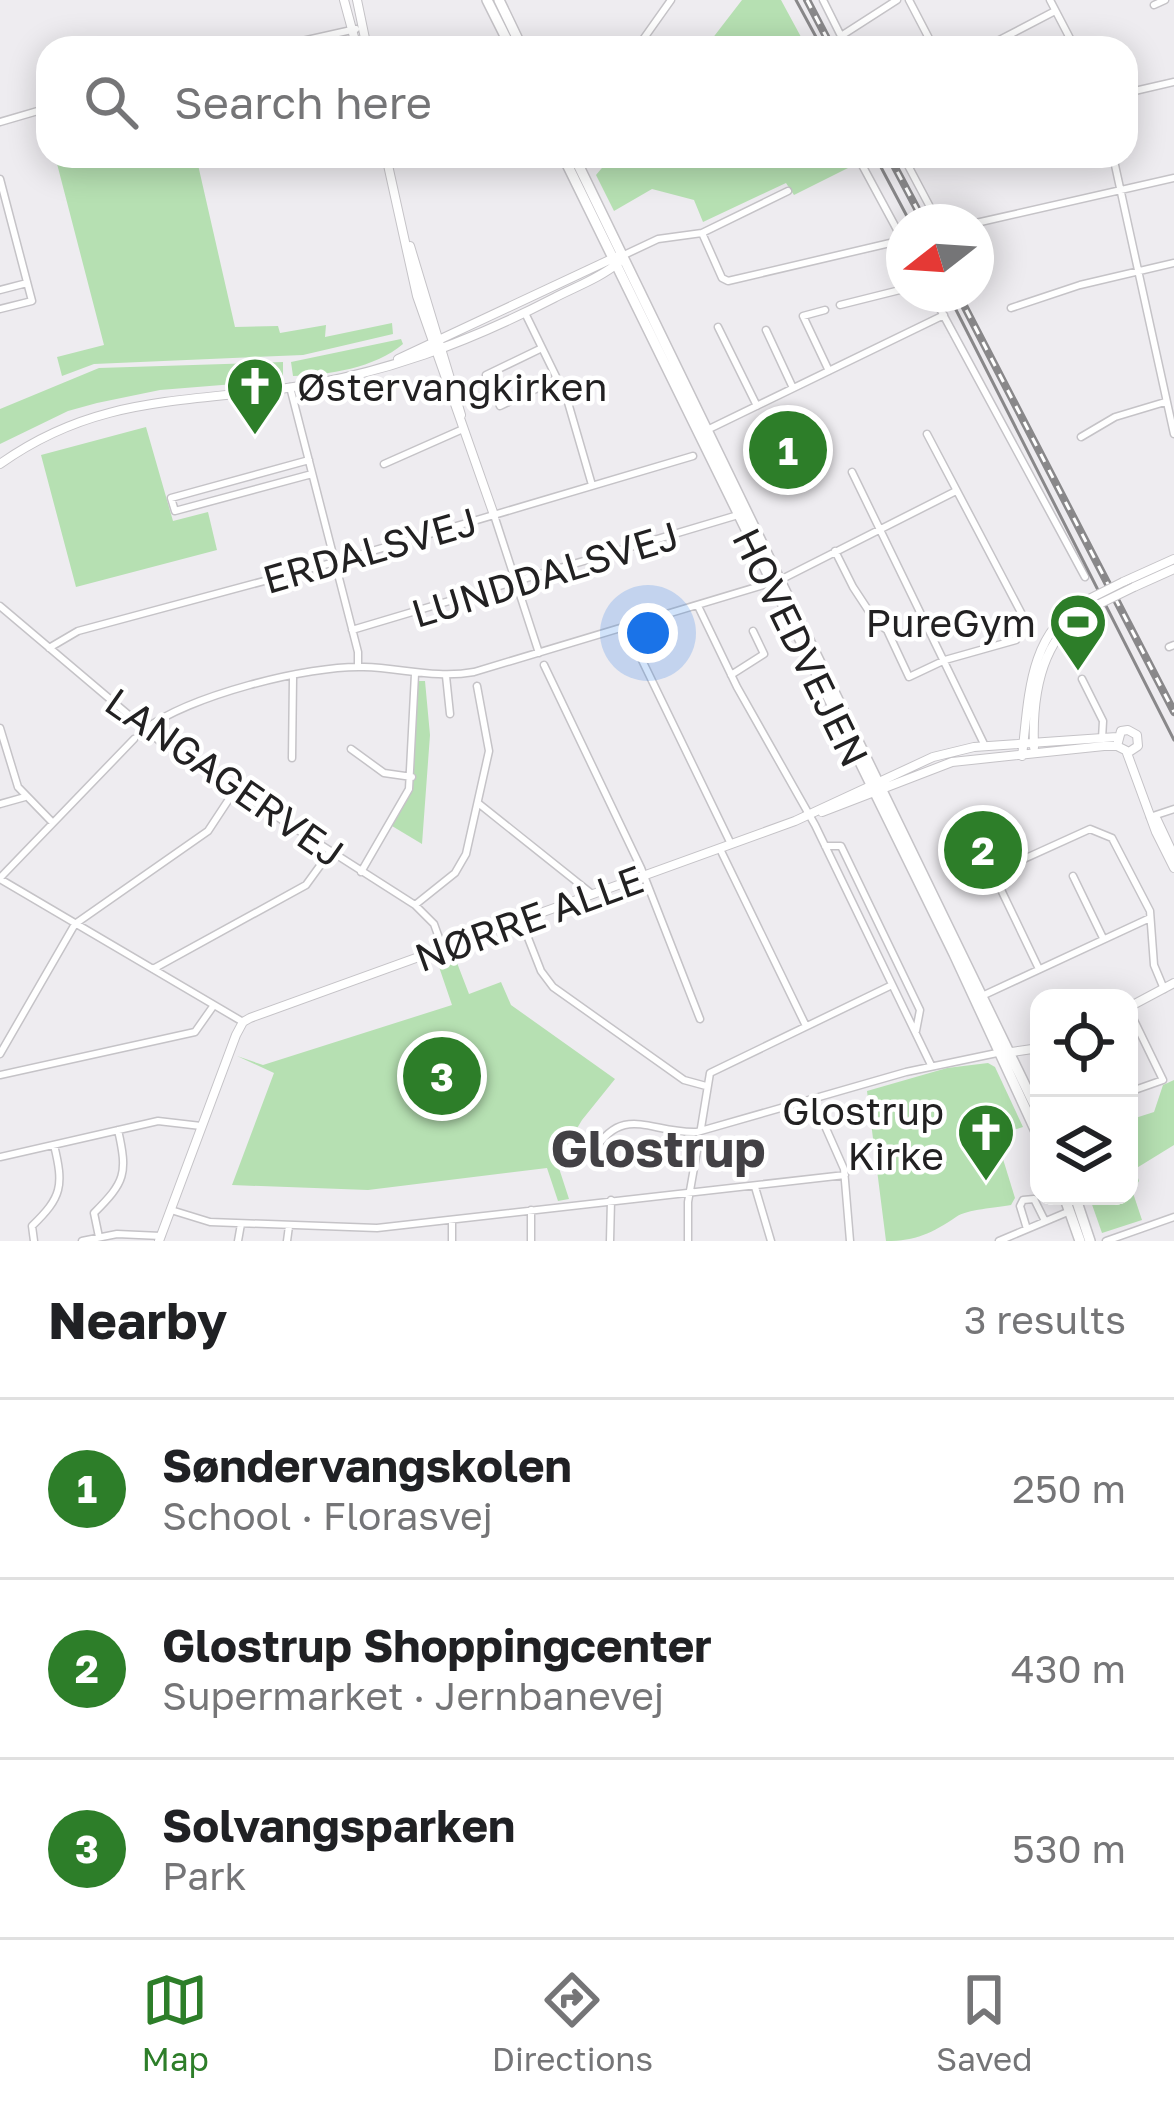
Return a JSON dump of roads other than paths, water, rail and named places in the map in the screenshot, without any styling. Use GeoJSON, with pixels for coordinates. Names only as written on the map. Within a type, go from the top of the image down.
{"type":"FeatureCollection","features":[{"type":"Feature","properties":{"kind":"main road"},"geometry":{"type":"LineString","coordinates":[[487,0],[505,36]]}},
{"type":"Feature","properties":{"kind":"main road"},"geometry":{"type":"LineString","coordinates":[[499,0],[516,36]]}},
{"type":"Feature","properties":{"kind":"main road","name":"HOVEDVEJEN"},"geometry":{"type":"LineString","coordinates":[[569,168],[707,430],[1030,1120]]}},
{"type":"Feature","properties":{"kind":"main road","name":"HOVEDVEJEN"},"geometry":{"type":"LineString","coordinates":[[579,168],[617,260],[740,520],[775,581]]}},
{"type":"Feature","properties":{"kind":"main road","name":"HOVEDVEJEN"},"geometry":{"type":"LineString","coordinates":[[876,788],[1031,1097]]}},
{"type":"Feature","properties":{"kind":"main road"},"geometry":{"type":"LineString","coordinates":[[1074,1205],[1080,1241]]}},
{"type":"Feature","properties":{"kind":"main road"},"geometry":{"type":"LineString","coordinates":[[1074,1205],[1090,1241]]}},
{"type":"Feature","properties":{"kind":"street"},"geometry":{"type":"LineString","coordinates":[[344,0],[353,36]]}},
{"type":"Feature","properties":{"kind":"street"},"geometry":{"type":"LineString","coordinates":[[357,0],[364,36]]}},
{"type":"Feature","properties":{"kind":"street"},"geometry":{"type":"LineString","coordinates":[[646,36],[671,0]]}},
{"type":"Feature","properties":{"kind":"street"},"geometry":{"type":"LineString","coordinates":[[823,0],[841,36]]}},
{"type":"Feature","properties":{"kind":"street"},"geometry":{"type":"LineString","coordinates":[[909,0],[928,36]]}},
{"type":"Feature","properties":{"kind":"street"},"geometry":{"type":"LineString","coordinates":[[1050,0],[1069,36]]}},
{"type":"Feature","properties":{"kind":"street"},"geometry":{"type":"LineString","coordinates":[[1154,4],[1165,0]]}},
{"type":"Feature","properties":{"kind":"street"},"geometry":{"type":"LineString","coordinates":[[842,36],[894,1]]}},
{"type":"Feature","properties":{"kind":"street"},"geometry":{"type":"LineString","coordinates":[[1008,36],[1055,11]]}},
{"type":"Feature","properties":{"kind":"street"},"geometry":{"type":"LineString","coordinates":[[325,36],[362,27]]}},
{"type":"Feature","properties":{"kind":"street"},"geometry":{"type":"LineString","coordinates":[[1138,90],[1174,82]]}},
{"type":"Feature","properties":{"kind":"street"},"geometry":{"type":"LineString","coordinates":[[0,122],[36,112]]}},
{"type":"Feature","properties":{"kind":"street"},"geometry":{"type":"LineString","coordinates":[[389,168],[437,346],[539,653]]}},
{"type":"Feature","properties":{"kind":"street"},"geometry":{"type":"LineString","coordinates":[[864,168],[886,209]]}},
{"type":"Feature","properties":{"kind":"street"},"geometry":{"type":"LineString","coordinates":[[909,168],[929,204]]}},
{"type":"Feature","properties":{"kind":"street"},"geometry":{"type":"LineString","coordinates":[[1115,168],[1174,434]]}},
{"type":"Feature","properties":{"kind":"street"},"geometry":{"type":"LineString","coordinates":[[994,219],[1174,178]]}},
{"type":"Feature","properties":{"kind":"street"},"geometry":{"type":"LineString","coordinates":[[0,179],[32,301],[0,309]]}},
{"type":"Feature","properties":{"kind":"street"},"geometry":{"type":"LineString","coordinates":[[437,346],[658,239],[702,233],[788,190]]}},
{"type":"Feature","properties":{"kind":"street"},"geometry":{"type":"LineString","coordinates":[[702,233],[722,278],[728,281],[886,245]]}},
{"type":"Feature","properties":{"kind":"street"},"geometry":{"type":"LineString","coordinates":[[0,464],[60,427],[101,413],[290,388],[376,371],[525,313],[617,260]]}},
{"type":"Feature","properties":{"kind":"street"},"geometry":{"type":"LineString","coordinates":[[1011,308],[1067,288],[1174,263]]}},
{"type":"Feature","properties":{"kind":"street"},"geometry":{"type":"LineString","coordinates":[[0,290],[27,283]]}},
{"type":"Feature","properties":{"kind":"street"},"geometry":{"type":"LineString","coordinates":[[840,304],[886,294]]}},
{"type":"Feature","properties":{"kind":"street"},"geometry":{"type":"LineString","coordinates":[[826,310],[803,316],[829,371]]}},
{"type":"Feature","properties":{"kind":"street"},"geometry":{"type":"LineString","coordinates":[[942,312],[1085,577]]}},
{"type":"Feature","properties":{"kind":"street"},"geometry":{"type":"LineString","coordinates":[[525,313],[573,414],[592,485]]}},
{"type":"Feature","properties":{"kind":"street"},"geometry":{"type":"LineString","coordinates":[[707,430],[944,315]]}},
{"type":"Feature","properties":{"kind":"street"},"geometry":{"type":"LineString","coordinates":[[718,327],[757,406]]}},
{"type":"Feature","properties":{"kind":"street"},"geometry":{"type":"LineString","coordinates":[[766,330],[793,388]]}},
{"type":"Feature","properties":{"kind":"street"},"geometry":{"type":"LineString","coordinates":[[542,348],[486,375],[500,406],[557,379]]}},
{"type":"Feature","properties":{"kind":"street"},"geometry":{"type":"LineString","coordinates":[[290,388],[358,667]]}},
{"type":"Feature","properties":{"kind":"street"},"geometry":{"type":"LineString","coordinates":[[1081,437],[1115,417],[1166,401]]}},
{"type":"Feature","properties":{"kind":"street"},"geometry":{"type":"LineString","coordinates":[[384,464],[464,428]]}},
{"type":"Feature","properties":{"kind":"street"},"geometry":{"type":"LineString","coordinates":[[835,550],[853,587],[876,622],[887,630],[909,676],[945,660],[1016,640],[1026,622],[927,434]]}},
{"type":"Feature","properties":{"kind":"street","name":"ERDALSVEJ"},"geometry":{"type":"LineString","coordinates":[[50,648],[79,632],[693,456]]}},
{"type":"Feature","properties":{"kind":"street"},"geometry":{"type":"LineString","coordinates":[[309,460],[171,498],[175,511],[312,474]]}},
{"type":"Feature","properties":{"kind":"street"},"geometry":{"type":"LineString","coordinates":[[851,472],[985,746]]}},
{"type":"Feature","properties":{"kind":"street"},"geometry":{"type":"LineString","coordinates":[[144,730],[183,706],[293,676],[358,667],[446,676],[474,673],[775,581],[956,491]]}},
{"type":"Feature","properties":{"kind":"street","name":"LUNDDALSVEJ"},"geometry":{"type":"LineString","coordinates":[[352,631],[740,520]]}},
{"type":"Feature","properties":{"kind":"street"},"geometry":{"type":"LineString","coordinates":[[1031,747],[1039,651],[1054,623],[1174,559]]}},
{"type":"Feature","properties":{"kind":"street"},"geometry":{"type":"LineString","coordinates":[[1132,583],[1174,569]]}},
{"type":"Feature","properties":{"kind":"street","name":"LANGAGERVEJ"},"geometry":{"type":"LineString","coordinates":[[0,606],[144,730],[415,905],[434,924],[443,949]]}},
{"type":"Feature","properties":{"kind":"street"},"geometry":{"type":"LineString","coordinates":[[698,606],[731,675],[813,814],[931,1065]]}},
{"type":"Feature","properties":{"kind":"street"},"geometry":{"type":"LineString","coordinates":[[626,627],[731,844]]}},
{"type":"Feature","properties":{"kind":"street"},"geometry":{"type":"LineString","coordinates":[[731,675],[755,664],[764,654],[753,631]]}},
{"type":"Feature","properties":{"kind":"street"},"geometry":{"type":"LineString","coordinates":[[544,665],[643,877],[700,1019]]}},
{"type":"Feature","properties":{"kind":"street"},"geometry":{"type":"LineString","coordinates":[[361,872],[405,800],[412,777],[415,674]]}},
{"type":"Feature","properties":{"kind":"street"},"geometry":{"type":"LineString","coordinates":[[292,758],[293,676]]}},
{"type":"Feature","properties":{"kind":"street"},"geometry":{"type":"LineString","coordinates":[[446,676],[450,714]]}},
{"type":"Feature","properties":{"kind":"street"},"geometry":{"type":"LineString","coordinates":[[1082,679],[1103,721],[1102,739]]}},
{"type":"Feature","properties":{"kind":"street"},"geometry":{"type":"LineString","coordinates":[[415,905],[455,873],[478,803],[489,751],[477,686]]}},
{"type":"Feature","properties":{"kind":"street"},"geometry":{"type":"LineString","coordinates":[[0,728],[16,782],[52,822]]}},
{"type":"Feature","properties":{"kind":"street"},"geometry":{"type":"LineString","coordinates":[[82,1241],[125,1233],[160,1239],[243,1022],[0,879],[134,739]]}},
{"type":"Feature","properties":{"kind":"street"},"geometry":{"type":"LineString","coordinates":[[876,788],[952,763],[1102,739],[1124,746],[1174,868]]}},
{"type":"Feature","properties":{"kind":"street"},"geometry":{"type":"LineString","coordinates":[[876,788],[933,757],[985,746],[1124,746]]}},
{"type":"Feature","properties":{"kind":"street"},"geometry":{"type":"LineString","coordinates":[[351,749],[384,773],[412,777]]}},
{"type":"Feature","properties":{"kind":"street","name":"NØRRE ALLE"},"geometry":{"type":"LineString","coordinates":[[243,1022],[876,788]]}},
{"type":"Feature","properties":{"kind":"street"},"geometry":{"type":"LineString","coordinates":[[0,1054],[75,924],[208,831],[235,790]]}},
{"type":"Feature","properties":{"kind":"street"},"geometry":{"type":"LineString","coordinates":[[0,804],[26,796]]}},
{"type":"Feature","properties":{"kind":"street"},"geometry":{"type":"LineString","coordinates":[[478,803],[593,895]]}},
{"type":"Feature","properties":{"kind":"street"},"geometry":{"type":"LineString","coordinates":[[1153,816],[1174,809]]}},
{"type":"Feature","properties":{"kind":"street"},"geometry":{"type":"LineString","coordinates":[[1153,816],[1174,856]]}},
{"type":"Feature","properties":{"kind":"street"},"geometry":{"type":"LineString","coordinates":[[1039,969],[993,873],[1080,831],[1094,830],[1112,838],[1150,911],[1154,968],[1164,989]]}},
{"type":"Feature","properties":{"kind":"street"},"geometry":{"type":"LineString","coordinates":[[825,846],[841,846],[919,1014],[917,1034]]}},
{"type":"Feature","properties":{"kind":"street"},"geometry":{"type":"LineString","coordinates":[[720,849],[806,1026]]}},
{"type":"Feature","properties":{"kind":"street"},"geometry":{"type":"LineString","coordinates":[[153,969],[306,885],[330,852]]}},
{"type":"Feature","properties":{"kind":"street"},"geometry":{"type":"LineString","coordinates":[[1073,876],[1103,938]]}},
{"type":"Feature","properties":{"kind":"street"},"geometry":{"type":"LineString","coordinates":[[982,996],[1150,918]]}},
{"type":"Feature","properties":{"kind":"street"},"geometry":{"type":"LineString","coordinates":[[521,920],[541,971],[553,987],[684,1080],[706,1086]]}},
{"type":"Feature","properties":{"kind":"street"},"geometry":{"type":"LineString","coordinates":[[1138,1003],[1174,983]]}},
{"type":"Feature","properties":{"kind":"street"},"geometry":{"type":"LineString","coordinates":[[701,1128],[706,1086],[714,1071],[892,985]]}},
{"type":"Feature","properties":{"kind":"street"},"geometry":{"type":"LineString","coordinates":[[0,1075],[194,1032],[214,1005]]}},
{"type":"Feature","properties":{"kind":"street"},"geometry":{"type":"LineString","coordinates":[[905,1010],[911,1016],[919,1014]]}},
{"type":"Feature","properties":{"kind":"street"},"geometry":{"type":"LineString","coordinates":[[1138,1027],[1163,1079],[1138,1089]]}},
{"type":"Feature","properties":{"kind":"street"},"geometry":{"type":"LineString","coordinates":[[594,1151],[609,1130],[621,1124],[688,1132],[931,1065],[1030,1050]]}},
{"type":"Feature","properties":{"kind":"street"},"geometry":{"type":"LineString","coordinates":[[813,1099],[845,1175],[850,1241]]}},
{"type":"Feature","properties":{"kind":"street"},"geometry":{"type":"LineString","coordinates":[[0,1157],[166,1120],[202,1126]]}},
{"type":"Feature","properties":{"kind":"street"},"geometry":{"type":"LineString","coordinates":[[99,1237],[95,1211],[122,1185],[124,1157],[118,1130]]}},
{"type":"Feature","properties":{"kind":"street"},"geometry":{"type":"LineString","coordinates":[[34,1241],[31,1227],[58,1199],[61,1171],[54,1144]]}},
{"type":"Feature","properties":{"kind":"street"},"geometry":{"type":"LineString","coordinates":[[688,1241],[698,1145]]}},
{"type":"Feature","properties":{"kind":"street"},"geometry":{"type":"LineString","coordinates":[[171,1210],[210,1222],[377,1228],[845,1175]]}},
{"type":"Feature","properties":{"kind":"street"},"geometry":{"type":"LineString","coordinates":[[755,1185],[771,1241]]}},
{"type":"Feature","properties":{"kind":"street"},"geometry":{"type":"LineString","coordinates":[[1027,1229],[1023,1200],[1034,1199],[1045,1222]]}},
{"type":"Feature","properties":{"kind":"street"},"geometry":{"type":"LineString","coordinates":[[610,1241],[611,1200]]}},
{"type":"Feature","properties":{"kind":"street"},"geometry":{"type":"LineString","coordinates":[[1003,1240],[1074,1205]]}},
{"type":"Feature","properties":{"kind":"street"},"geometry":{"type":"LineString","coordinates":[[531,1210],[531,1241]]}},
{"type":"Feature","properties":{"kind":"street"},"geometry":{"type":"LineString","coordinates":[[1106,1241],[1174,1217]]}},
{"type":"Feature","properties":{"kind":"street"},"geometry":{"type":"LineString","coordinates":[[452,1220],[452,1241]]}},
{"type":"Feature","properties":{"kind":"street"},"geometry":{"type":"LineString","coordinates":[[238,1241],[241,1224]]}},
{"type":"Feature","properties":{"kind":"street"},"geometry":{"type":"LineString","coordinates":[[287,1241],[289,1226]]}},
{"type":"Feature","properties":{"kind":"street"},"geometry":{"type":"LineString","coordinates":[[377,1228],[377,1241]]}},
{"type":"Feature","properties":{"kind":"street"},"geometry":{"type":"LineString","coordinates":[[340,1229],[340,1241]]}},
{"type":"Feature","properties":{"kind":"tram line"},"geometry":{"type":"LineString","coordinates":[[796,0],[816,36]]}},
{"type":"Feature","properties":{"kind":"tram line"},"geometry":{"type":"LineString","coordinates":[[881,168],[900,204]]}},
{"type":"Feature","properties":{"kind":"tram line"},"geometry":{"type":"LineString","coordinates":[[957,312],[1174,740]]}},
{"type":"Feature","properties":{"kind":"railway"},"geometry":{"type":"LineString","coordinates":[[807,0],[826,36]]}},
{"type":"Feature","properties":{"kind":"railway"},"geometry":{"type":"LineString","coordinates":[[895,168],[914,204]]}},
{"type":"Feature","properties":{"kind":"railway"},"geometry":{"type":"LineString","coordinates":[[967,312],[1174,712]]}},
{"type":"Feature","properties":{"kind":"place","name":"Østervangkirken"},"geometry":{"type":"Point","coordinates":[255,437]}},
{"type":"Feature","properties":{"kind":"place","name":"Søndervangskolen"},"geometry":{"type":"Point","coordinates":[788,450]}},
{"type":"Feature","properties":{"kind":"place","name":"PureGym"},"geometry":{"type":"Point","coordinates":[1078,673]}},
{"type":"Feature","properties":{"kind":"place","name":"Glostrup Shoppingcenter"},"geometry":{"type":"Point","coordinates":[983,850]}},
{"type":"Feature","properties":{"kind":"place","name":"Solvangsparken"},"geometry":{"type":"Point","coordinates":[442,1076]}},
{"type":"Feature","properties":{"kind":"place","name":"Glostrup Kirke"},"geometry":{"type":"Point","coordinates":[986,1183]}},
{"type":"Feature","properties":{"kind":"district","name":"Glostrup"},"geometry":{"type":"Point","coordinates":[658,1147]}}]}
